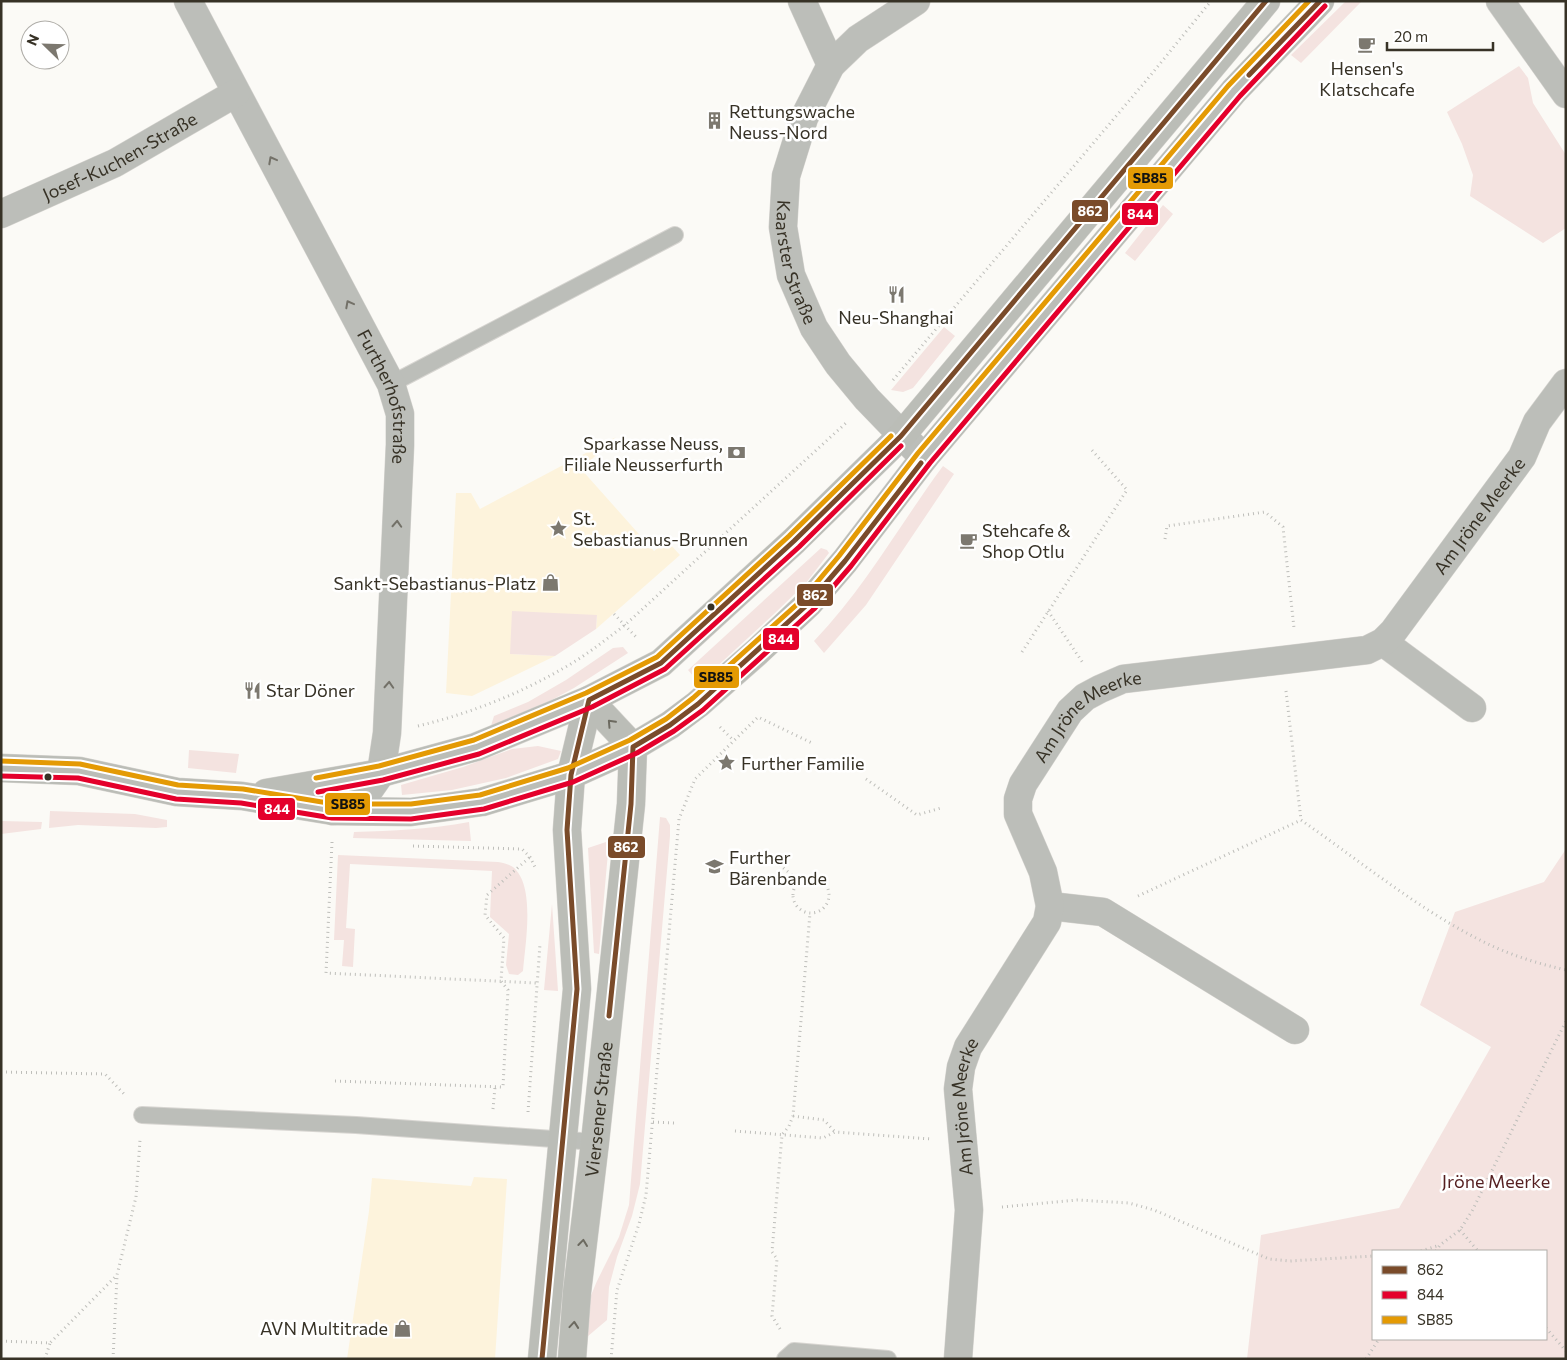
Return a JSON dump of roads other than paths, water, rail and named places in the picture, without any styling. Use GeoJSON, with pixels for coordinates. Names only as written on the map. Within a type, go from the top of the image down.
{"type":"FeatureCollection","features":[{"type":"Feature","properties":{"kind":"main road"},"geometry":{"type":"LineString","coordinates":[[242,796],[381,773],[476,747],[589,700],[661,663],[794,541],[902,436],[1266,1]]}},
{"type":"Feature","properties":{"kind":"main road"},"geometry":{"type":"LineString","coordinates":[[1,768],[79,771],[177,792],[242,796],[333,811],[411,812],[482,802],[571,775],[633,747],[670,725],[698,704],[758,652],[808,604],[924,458],[1234,91],[1320,1]]}},
{"type":"Feature","properties":{"kind":"main road"},"geometry":{"type":"LineString","coordinates":[[589,700],[633,747]]}},
{"type":"Feature","properties":{"kind":"main road","name":"Viersener Straße"},"geometry":{"type":"LineString","coordinates":[[542,1359],[577,989],[567,830],[571,775],[589,700]]}},
{"type":"Feature","properties":{"kind":"main road","name":"Viersener Straße"},"geometry":{"type":"LineString","coordinates":[[572,1359],[577,1292],[631,804],[633,747]]}},
{"type":"Feature","properties":{"kind":"street","name":"Furtherhofstraße"},"geometry":{"type":"LineString","coordinates":[[188,1],[392,384],[400,414],[387,733],[381,773],[365,796],[333,811]]}},
{"type":"Feature","properties":{"kind":"street"},"geometry":{"type":"LineString","coordinates":[[802,1],[831,65]]}},
{"type":"Feature","properties":{"kind":"street","name":"Kaarster Straße"},"geometry":{"type":"LineString","coordinates":[[916,1],[858,39],[831,65],[804,118],[786,176],[783,228],[791,275],[814,328],[838,364],[870,402],[924,458]]}},
{"type":"Feature","properties":{"kind":"street"},"geometry":{"type":"LineString","coordinates":[[1500,1],[1566,94]]}},
{"type":"Feature","properties":{"kind":"street","name":"Josef-Kuchen-Straße"},"geometry":{"type":"LineString","coordinates":[[1,214],[115,163],[236,93]]}},
{"type":"Feature","properties":{"kind":"street","name":"Am Jröne Meerke"},"geometry":{"type":"LineString","coordinates":[[958,1359],[969,1210],[958,1089],[961,1067],[968,1047],[1047,922],[1050,906],[1043,872],[1018,814],[1018,799],[1023,784],[1070,711],[1085,697],[1100,688],[1123,679],[1367,650],[1383,642],[1393,632],[1522,457],[1537,422],[1566,383]]}},
{"type":"Feature","properties":{"kind":"street"},"geometry":{"type":"LineString","coordinates":[[1383,642],[1472,708]]}},
{"type":"Feature","properties":{"kind":"street"},"geometry":{"type":"LineString","coordinates":[[1050,906],[1103,912],[1295,1030]]}},
{"type":"Feature","properties":{"kind":"lane"},"geometry":{"type":"LineString","coordinates":[[392,384],[676,235]]}},
{"type":"Feature","properties":{"kind":"lane"},"geometry":{"type":"LineString","coordinates":[[142,1115],[356,1125],[595,1142]]}},
{"type":"Feature","properties":{"kind":"lane"},"geometry":{"type":"LineString","coordinates":[[790,1355],[888,1359]]}},
{"type":"Feature","properties":{"kind":"place","name":"Hensen's Klatschcafe"},"geometry":{"type":"Point","coordinates":[1367,45]}},
{"type":"Feature","properties":{"kind":"place","name":"Rettungswache Neuss-Nord"},"geometry":{"type":"Point","coordinates":[715,121]}},
{"type":"Feature","properties":{"kind":"place","name":"Neu-Shanghai"},"geometry":{"type":"Point","coordinates":[896,294]}},
{"type":"Feature","properties":{"kind":"place","name":"Sparkasse Neuss, Filiale Neusserfurth"},"geometry":{"type":"Point","coordinates":[737,453]}},
{"type":"Feature","properties":{"kind":"place","name":"St. Sebastianus-Brunnen"},"geometry":{"type":"Point","coordinates":[559,528]}},
{"type":"Feature","properties":{"kind":"place","name":"Stehcafe & Shop Otlu"},"geometry":{"type":"Point","coordinates":[968,540]}},
{"type":"Feature","properties":{"kind":"place","name":"Sankt-Sebastianus-Platz"},"geometry":{"type":"Point","coordinates":[550,583]}},
{"type":"Feature","properties":{"kind":"place","name":"Star Döner"},"geometry":{"type":"Point","coordinates":[252,690]}},
{"type":"Feature","properties":{"kind":"place","name":"Further Familie"},"geometry":{"type":"Point","coordinates":[727,763]}},
{"type":"Feature","properties":{"kind":"place","name":"Further Bärenbande"},"geometry":{"type":"Point","coordinates":[715,867]}},
{"type":"Feature","properties":{"kind":"place","name":"AVN Multitrade"},"geometry":{"type":"Point","coordinates":[402,1328]}},
{"type":"Feature","properties":{"kind":"park label","name":"Jröne Meerke"},"geometry":{"type":"Point","coordinates":[1496,1181]}}]}
